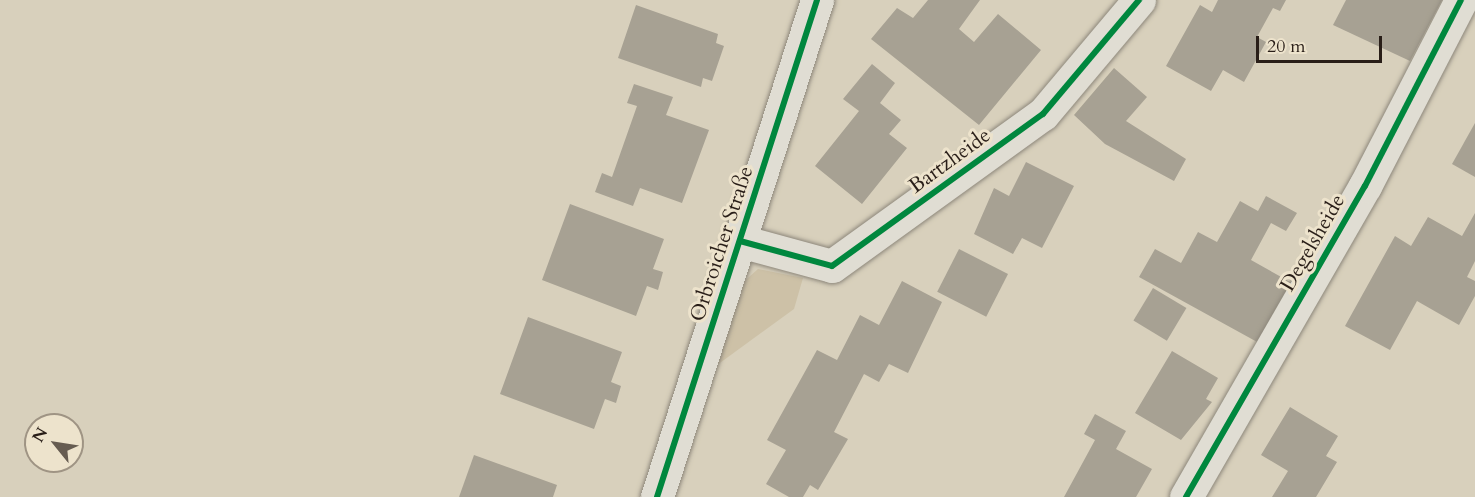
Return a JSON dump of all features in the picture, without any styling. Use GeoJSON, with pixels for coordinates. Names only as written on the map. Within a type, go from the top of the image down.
{"type":"FeatureCollection","features":[{"type":"Feature","properties":{"kind":"street","name":"Orbroicher Straße"},"geometry":{"type":"LineString","coordinates":[[657,497],[817,0]]}},
{"type":"Feature","properties":{"kind":"street","name":"Bartzheide"},"geometry":{"type":"LineString","coordinates":[[740,240],[831,266],[1043,114],[1139,0]]}},
{"type":"Feature","properties":{"kind":"street","name":"Degelsheide"},"geometry":{"type":"LineString","coordinates":[[1186,497],[1365,186],[1461,0]]}},
{"type":"Feature","properties":{"kind":"shaded area"},"geometry":{"type":"Polygon","coordinates":[[[758,269],[803,278],[794,309],[713,368],[739,286],[758,269]]]}},
{"type":"Feature","properties":{"kind":"building"},"geometry":{"type":"Polygon","coordinates":[[[928,0],[980,0],[959,29],[974,42],[998,14],[1041,50],[979,125],[871,39],[897,8],[913,18],[928,0]]]}},
{"type":"Feature","properties":{"kind":"building"},"geometry":{"type":"Polygon","coordinates":[[[1218,0],[1286,0],[1280,11],[1273,8],[1257,37],[1266,42],[1244,82],[1223,70],[1211,91],[1166,66],[1200,5],[1212,12],[1218,0]]]}},
{"type":"Feature","properties":{"kind":"building"},"geometry":{"type":"Polygon","coordinates":[[[1346,0],[1442,0],[1410,61],[1333,25],[1346,0]]]}},
{"type":"Feature","properties":{"kind":"building"},"geometry":{"type":"Polygon","coordinates":[[[636,5],[718,34],[716,43],[724,46],[712,81],[703,78],[701,87],[618,58],[636,5]]]}},
{"type":"Feature","properties":{"kind":"building"},"geometry":{"type":"Polygon","coordinates":[[[872,64],[895,83],[880,103],[901,120],[889,134],[907,148],[862,204],[815,166],[859,111],[843,99],[872,64]]]}},
{"type":"Feature","properties":{"kind":"building"},"geometry":{"type":"Polygon","coordinates":[[[1114,68],[1147,97],[1126,121],[1186,159],[1174,181],[1105,144],[1074,115],[1114,68]]]}},
{"type":"Feature","properties":{"kind":"building"},"geometry":{"type":"Polygon","coordinates":[[[634,84],[673,97],[666,115],[709,130],[682,203],[640,188],[633,206],[595,192],[602,173],[612,177],[637,106],[627,103],[634,84]]]}},
{"type":"Feature","properties":{"kind":"building"},"geometry":{"type":"Polygon","coordinates":[[[1475,123],[1475,177],[1452,164],[1475,123]]]}},
{"type":"Feature","properties":{"kind":"building"},"geometry":{"type":"Polygon","coordinates":[[[1026,162],[1074,186],[1042,248],[1022,238],[1013,254],[974,234],[994,188],[1009,196],[1026,162]]]}},
{"type":"Feature","properties":{"kind":"building"},"geometry":{"type":"Polygon","coordinates":[[[1266,196],[1297,213],[1286,231],[1271,223],[1251,260],[1292,283],[1259,343],[1139,277],[1155,249],[1181,263],[1198,232],[1217,242],[1240,201],[1258,211],[1266,196]]]}},
{"type":"Feature","properties":{"kind":"building"},"geometry":{"type":"Polygon","coordinates":[[[570,204],[664,239],[653,269],[663,272],[658,290],[647,286],[636,316],[542,280],[570,204]]]}},
{"type":"Feature","properties":{"kind":"building"},"geometry":{"type":"Polygon","coordinates":[[[1475,213],[1475,261],[1467,277],[1475,281],[1475,296],[1459,325],[1417,301],[1390,350],[1345,326],[1395,236],[1411,246],[1428,217],[1462,236],[1475,213]]]}},
{"type":"Feature","properties":{"kind":"building"},"geometry":{"type":"Polygon","coordinates":[[[959,249],[1008,274],[986,317],[937,292],[959,249]]]}},
{"type":"Feature","properties":{"kind":"building"},"geometry":{"type":"Polygon","coordinates":[[[902,281],[942,302],[908,373],[889,364],[879,382],[864,374],[834,432],[848,439],[818,490],[810,485],[803,497],[789,497],[766,484],[786,450],[767,440],[817,350],[837,360],[860,315],[879,325],[902,281]]]}},
{"type":"Feature","properties":{"kind":"building"},"geometry":{"type":"Polygon","coordinates":[[[1153,288],[1186,308],[1167,341],[1133,321],[1153,288]]]}},
{"type":"Feature","properties":{"kind":"building"},"geometry":{"type":"Polygon","coordinates":[[[528,317],[622,352],[611,382],[621,386],[616,403],[605,399],[594,429],[500,394],[528,317]]]}},
{"type":"Feature","properties":{"kind":"building"},"geometry":{"type":"Polygon","coordinates":[[[1172,351],[1218,378],[1206,399],[1212,402],[1181,440],[1135,413],[1172,351]]]}},
{"type":"Feature","properties":{"kind":"building"},"geometry":{"type":"Polygon","coordinates":[[[1290,407],[1338,436],[1326,456],[1337,462],[1316,497],[1272,497],[1288,471],[1261,455],[1290,407]]]}},
{"type":"Feature","properties":{"kind":"building"},"geometry":{"type":"Polygon","coordinates":[[[1095,414],[1126,431],[1116,449],[1152,469],[1136,497],[1064,497],[1095,440],[1084,434],[1095,414]]]}},
{"type":"Feature","properties":{"kind":"building"},"geometry":{"type":"Polygon","coordinates":[[[474,455],[557,485],[553,497],[459,497],[474,455]]]}},
{"type":"Feature","properties":{"kind":"cycle path"},"geometry":{"type":"LineString","coordinates":[[657,497],[817,0]]}},
{"type":"Feature","properties":{"kind":"cycle path"},"geometry":{"type":"LineString","coordinates":[[740,241],[832,266],[1043,114],[1139,0]]}},
{"type":"Feature","properties":{"kind":"cycle path"},"geometry":{"type":"LineString","coordinates":[[1186,497],[1365,186],[1461,0]]}}]}
